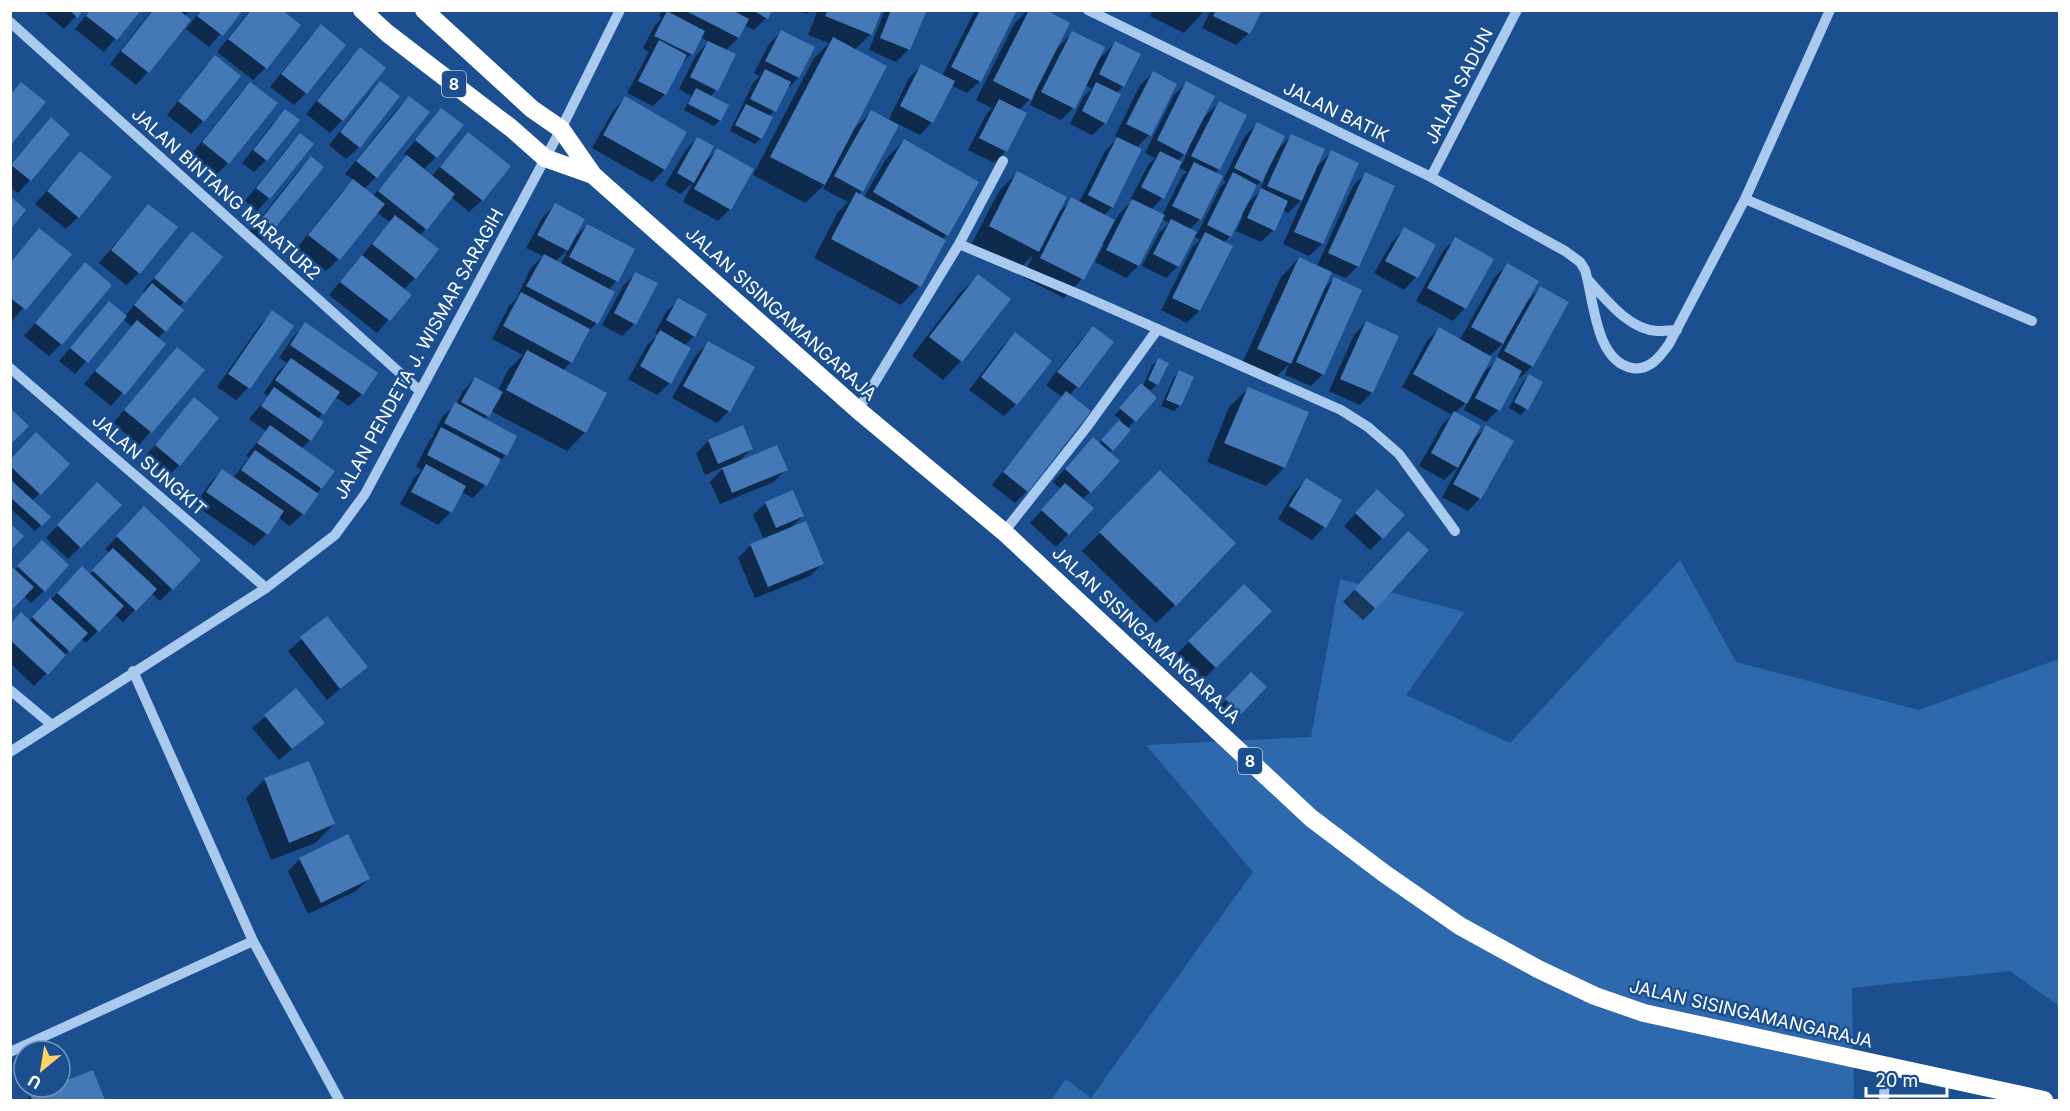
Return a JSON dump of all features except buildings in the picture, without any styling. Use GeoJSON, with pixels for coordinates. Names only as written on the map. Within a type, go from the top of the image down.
{"type":"FeatureCollection","features":[{"type":"Feature","properties":{"kind":"highway","name":"8"},"geometry":{"type":"LineString","coordinates":[[362,10],[387,33],[512,128],[545,158]]}},
{"type":"Feature","properties":{"kind":"highway","name":"8"},"geometry":{"type":"LineString","coordinates":[[424,10],[532,109],[561,129]]}},
{"type":"Feature","properties":{"kind":"highway","name":"JALAN SISINGAMANGARAJA"},"geometry":{"type":"LineString","coordinates":[[561,129],[593,175],[858,410],[1004,532],[1311,818],[1385,874],[1460,926],[1538,969],[1595,996],[1644,1013],[2043,1101]]}},
{"type":"Feature","properties":{"kind":"highway","name":"JALAN SISINGAMANGARAJA"},"geometry":{"type":"LineString","coordinates":[[545,158],[593,175]]}},
{"type":"Feature","properties":{"kind":"street","name":"JALAN PENDETA J. WISMAR SARAGIH"},"geometry":{"type":"LineString","coordinates":[[10,752],[266,588],[334,535],[350,516],[365,494],[561,129],[620,10]]}},
{"type":"Feature","properties":{"kind":"street","name":"JALAN BATIK"},"geometry":{"type":"LineString","coordinates":[[1088,10],[1431,177],[1565,251],[1580,262],[1586,270],[1588,279]]}},
{"type":"Feature","properties":{"kind":"street","name":"JALAN SADUN"},"geometry":{"type":"LineString","coordinates":[[1431,177],[1517,10]]}},
{"type":"Feature","properties":{"kind":"street"},"geometry":{"type":"LineString","coordinates":[[1588,279],[1602,340],[1608,352],[1616,361],[1627,367],[1636,369],[1649,366],[1660,357],[1677,330],[1745,199],[1830,10]]}},
{"type":"Feature","properties":{"kind":"street","name":"JALAN BINTANG MARATUR2"},"geometry":{"type":"LineString","coordinates":[[10,22],[420,391]]}},
{"type":"Feature","properties":{"kind":"street"},"geometry":{"type":"LineString","coordinates":[[858,410],[958,244],[1003,161]]}},
{"type":"Feature","properties":{"kind":"street"},"geometry":{"type":"LineString","coordinates":[[1745,199],[2032,321]]}},
{"type":"Feature","properties":{"kind":"street"},"geometry":{"type":"LineString","coordinates":[[958,244],[1083,296],[1341,410],[1368,428],[1399,454],[1455,531]]}},
{"type":"Feature","properties":{"kind":"street"},"geometry":{"type":"LineString","coordinates":[[1588,279],[1623,316],[1636,324],[1656,331],[1677,330]]}},
{"type":"Feature","properties":{"kind":"street"},"geometry":{"type":"LineString","coordinates":[[1004,532],[1086,428],[1157,330]]}},
{"type":"Feature","properties":{"kind":"street","name":"JALAN SUNGKIT"},"geometry":{"type":"LineString","coordinates":[[10,368],[266,588]]}},
{"type":"Feature","properties":{"kind":"street"},"geometry":{"type":"LineString","coordinates":[[133,672],[253,941],[339,1101]]}},
{"type":"Feature","properties":{"kind":"street"},"geometry":{"type":"LineString","coordinates":[[10,690],[52,725]]}},
{"type":"Feature","properties":{"kind":"street"},"geometry":{"type":"LineString","coordinates":[[10,1052],[253,941]]}},
{"type":"Feature","properties":{"kind":"street"},"geometry":{"type":"LineString","coordinates":[[1884,1101],[1886,1068]]}},
{"type":"Feature","properties":{"kind":"shaded area"},"geometry":{"type":"Polygon","coordinates":[[[1680,560],[1736,662],[1919,710],[2059,659],[2059,1006],[2010,971],[1852,988],[1854,1100],[1051,1100],[1066,1079],[1091,1098],[1253,872],[1146,745],[1311,737],[1340,579],[1465,612],[1406,695],[1510,743],[1680,560]]]}}]}
